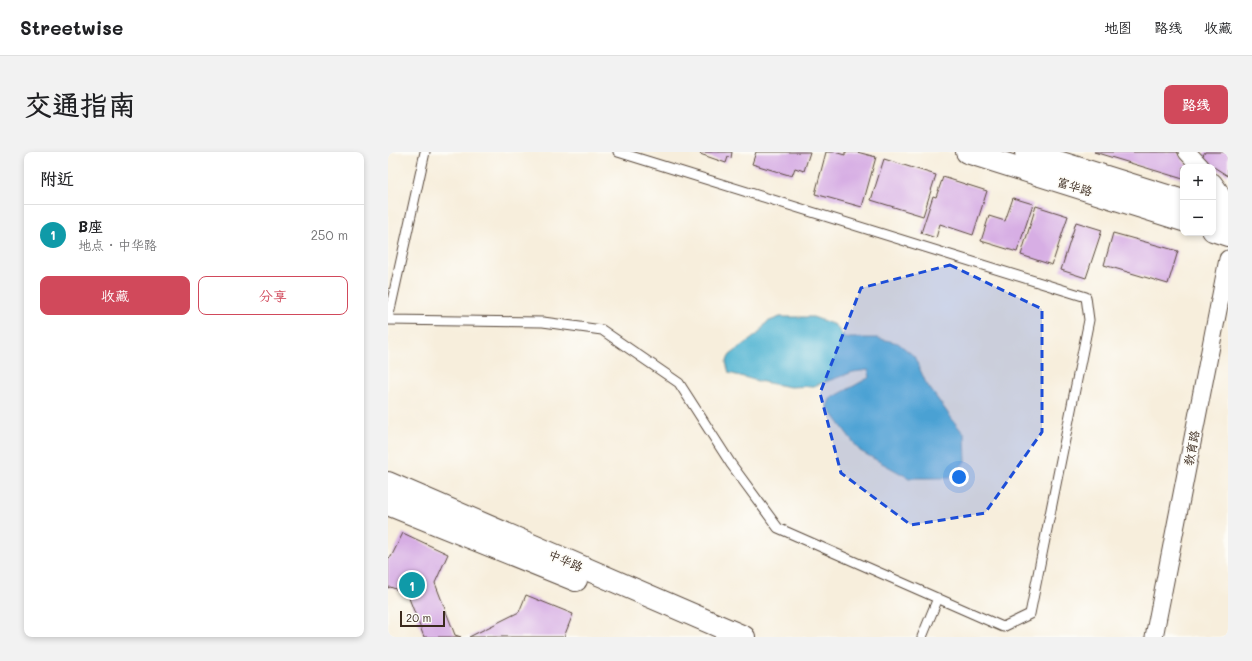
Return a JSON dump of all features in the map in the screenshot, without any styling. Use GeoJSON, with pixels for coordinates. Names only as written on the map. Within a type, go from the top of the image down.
{"type":"FeatureCollection","features":[{"type":"Feature","properties":{"kind":"street","name":"富华路"},"geometry":{"type":"LineString","coordinates":[[967,152],[1180,219]]}},
{"type":"Feature","properties":{"kind":"street","name":"富华路"},"geometry":{"type":"LineString","coordinates":[[1026,152],[1180,200]]}},
{"type":"Feature","properties":{"kind":"street"},"geometry":{"type":"LineString","coordinates":[[1187,152],[1199,164]]}},
{"type":"Feature","properties":{"kind":"street"},"geometry":{"type":"LineString","coordinates":[[1216,186],[1228,208]]}},
{"type":"Feature","properties":{"kind":"street"},"geometry":{"type":"LineString","coordinates":[[1216,212],[1228,218]]}},
{"type":"Feature","properties":{"kind":"street"},"geometry":{"type":"LineString","coordinates":[[1216,231],[1228,235]]}},
{"type":"Feature","properties":{"kind":"street","name":"教育路"},"geometry":{"type":"LineString","coordinates":[[1154,637],[1228,260]]}},
{"type":"Feature","properties":{"kind":"street","name":"中华路"},"geometry":{"type":"LineString","coordinates":[[388,483],[744,637]]}},
{"type":"Feature","properties":{"kind":"street","name":"中华路"},"geometry":{"type":"LineString","coordinates":[[388,504],[604,592],[706,637]]}},
{"type":"Feature","properties":{"kind":"lane"},"geometry":{"type":"LineString","coordinates":[[425,152],[388,320],[544,322],[602,330],[679,383],[731,464],[778,528],[1003,627],[1030,614],[1089,320],[1086,297],[618,152]]}},
{"type":"Feature","properties":{"kind":"lane"},"geometry":{"type":"LineString","coordinates":[[922,637],[938,598]]}},
{"type":"Feature","properties":{"kind":"highlighted area"},"geometry":{"type":"Polygon","coordinates":[[[950,265],[1042,309],[1042,432],[985,513],[911,525],[841,473],[820,393],[861,288],[950,265]]]}},
{"type":"Feature","properties":{"kind":"water"},"geometry":{"type":"Polygon","coordinates":[[[780,317],[813,317],[835,325],[845,338],[877,338],[898,343],[914,356],[926,383],[965,435],[966,461],[949,478],[909,478],[860,451],[827,407],[830,399],[870,377],[868,370],[853,372],[814,386],[790,387],[758,381],[729,373],[726,362],[730,355],[758,334],[767,322],[780,317]]]}},
{"type":"Feature","properties":{"kind":"building"},"geometry":{"type":"Polygon","coordinates":[[[701,152],[732,152],[731,158],[728,157],[726,163],[700,154],[701,152]]]}},
{"type":"Feature","properties":{"kind":"building"},"geometry":{"type":"Polygon","coordinates":[[[756,152],[810,152],[804,171],[795,168],[792,176],[752,164],[756,152]]]}},
{"type":"Feature","properties":{"kind":"building"},"geometry":{"type":"Polygon","coordinates":[[[826,152],[834,152],[845,155],[845,152],[857,152],[876,157],[862,207],[815,194],[826,152]]]}},
{"type":"Feature","properties":{"kind":"building"},"geometry":{"type":"Polygon","coordinates":[[[1094,152],[1177,152],[1186,164],[1180,164],[1180,178],[1094,152]]]}},
{"type":"Feature","properties":{"kind":"building"},"geometry":{"type":"Polygon","coordinates":[[[1205,152],[1228,152],[1228,176],[1216,168],[1216,164],[1209,164],[1201,159],[1205,152]]]}},
{"type":"Feature","properties":{"kind":"building"},"geometry":{"type":"Polygon","coordinates":[[[884,159],[936,175],[923,216],[871,200],[884,159]]]}},
{"type":"Feature","properties":{"kind":"building"},"geometry":{"type":"Polygon","coordinates":[[[943,177],[987,191],[973,235],[940,224],[936,238],[921,233],[933,196],[936,197],[943,177]]]}},
{"type":"Feature","properties":{"kind":"building"},"geometry":{"type":"Polygon","coordinates":[[[1013,198],[1033,204],[1017,252],[981,241],[989,216],[1005,221],[1013,198]]]}},
{"type":"Feature","properties":{"kind":"building"},"geometry":{"type":"Polygon","coordinates":[[[1036,206],[1068,216],[1052,265],[1021,255],[1036,206]]]}},
{"type":"Feature","properties":{"kind":"building"},"geometry":{"type":"Polygon","coordinates":[[[1076,222],[1102,230],[1086,278],[1061,270],[1076,222]]]}},
{"type":"Feature","properties":{"kind":"building"},"geometry":{"type":"Polygon","coordinates":[[[1113,233],[1178,251],[1168,284],[1104,265],[1113,233]]]}},
{"type":"Feature","properties":{"kind":"building"},"geometry":{"type":"Polygon","coordinates":[[[403,533],[448,554],[435,583],[455,635],[461,637],[424,637],[407,593],[390,587],[388,588],[388,558],[391,557],[403,533]]]}},
{"type":"Feature","properties":{"kind":"building"},"geometry":{"type":"Polygon","coordinates":[[[526,595],[573,614],[564,637],[469,637],[519,612],[526,595]]]}},
{"type":"Feature","properties":{"kind":"place","name":"B座"},"geometry":{"type":"Point","coordinates":[412,585]}}]}
